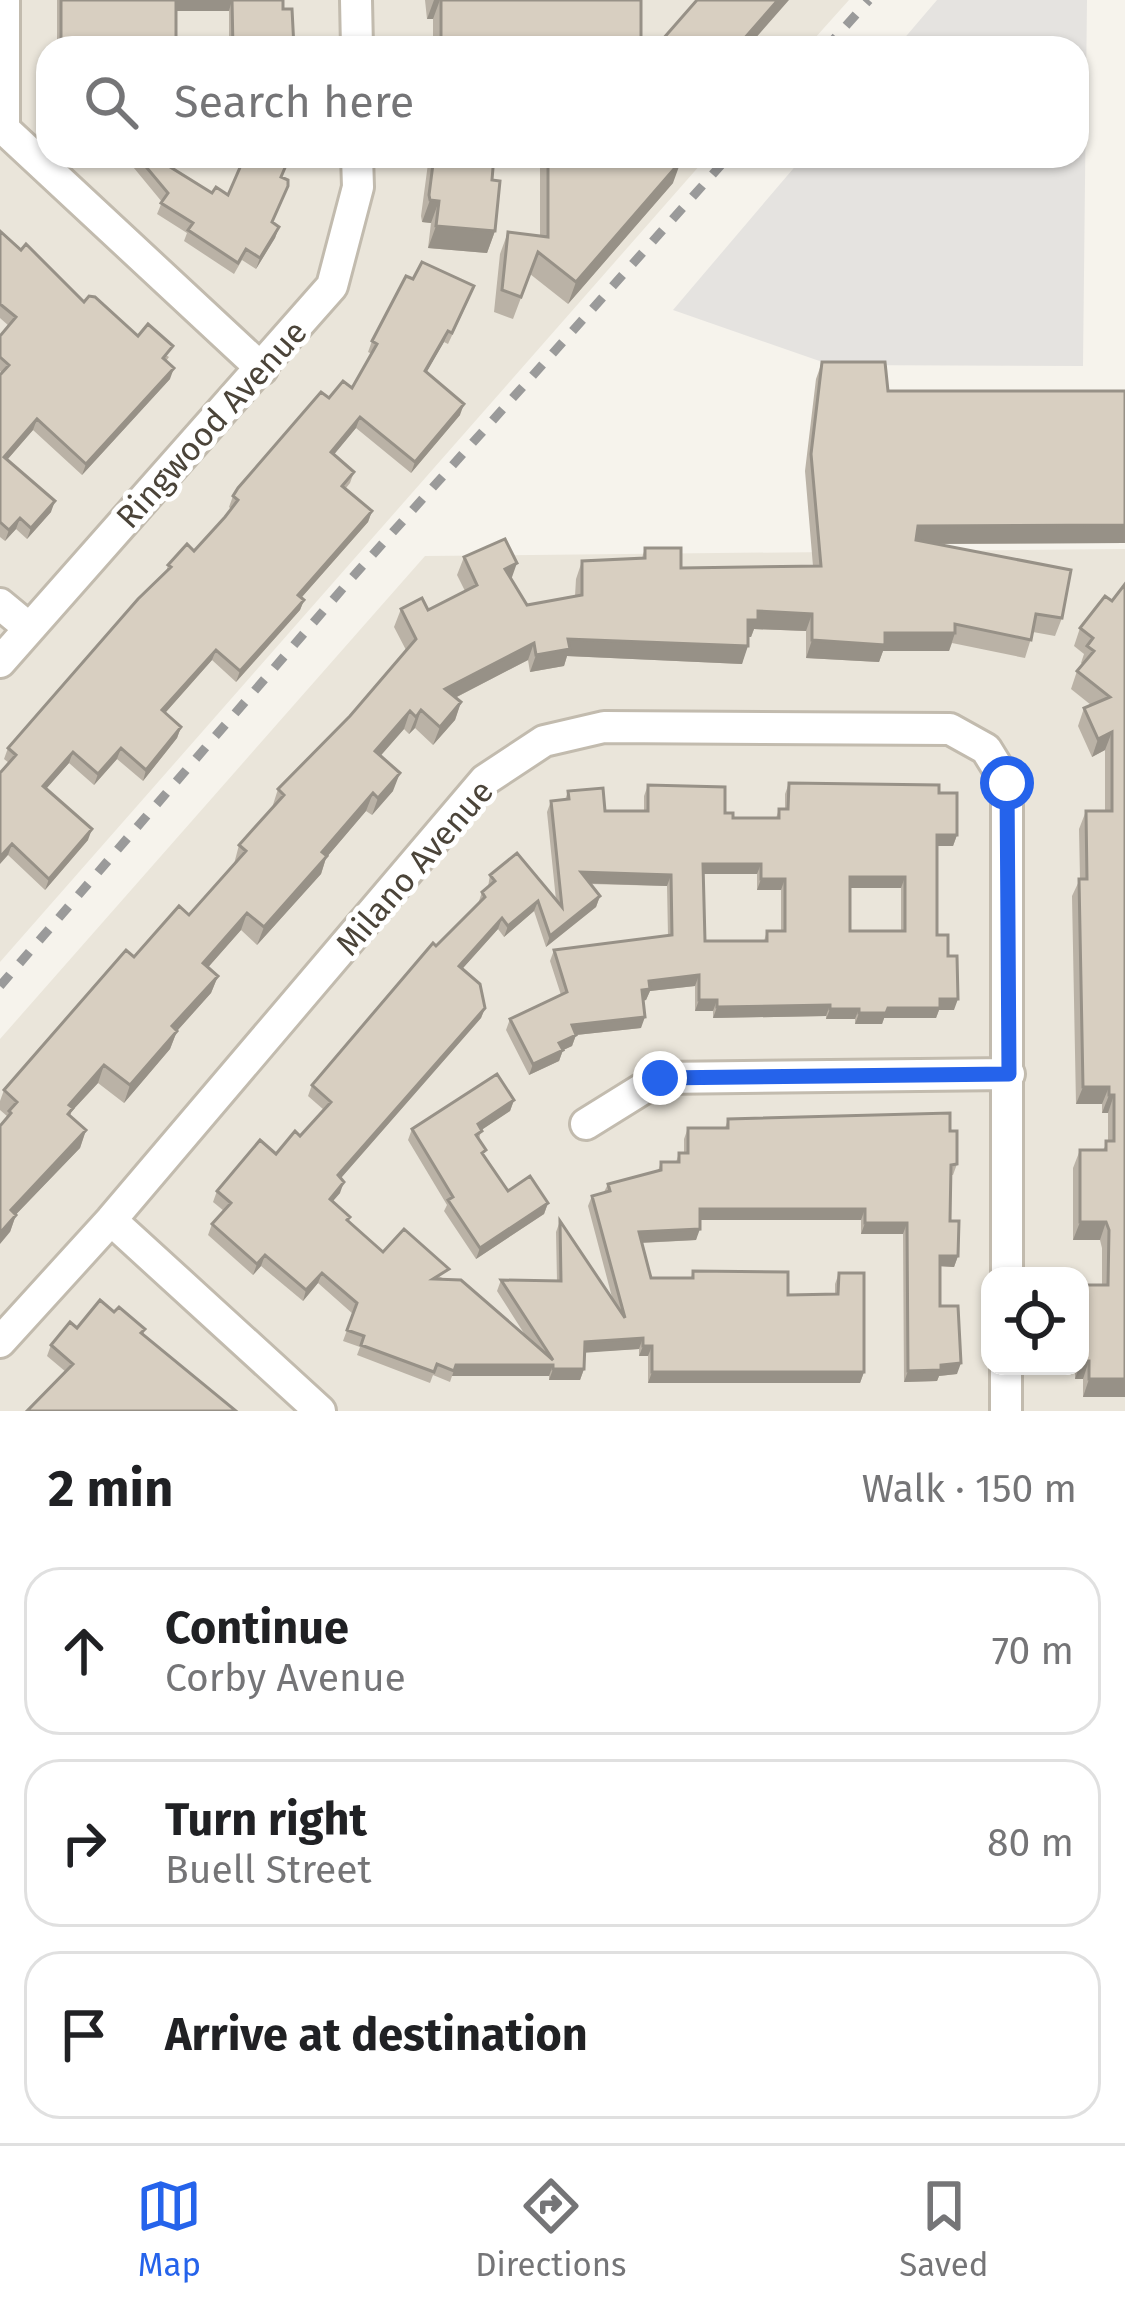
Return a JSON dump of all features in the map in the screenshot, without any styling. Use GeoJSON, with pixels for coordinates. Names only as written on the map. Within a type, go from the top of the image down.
{"type":"FeatureCollection","features":[{"type":"Feature","properties":{"kind":"street"},"geometry":{"type":"LineString","coordinates":[[4,0],[4,129],[36,159]]}},
{"type":"Feature","properties":{"kind":"street"},"geometry":{"type":"LineString","coordinates":[[356,0],[357,36]]}},
{"type":"Feature","properties":{"kind":"street"},"geometry":{"type":"LineString","coordinates":[[46,168],[262,369]]}},
{"type":"Feature","properties":{"kind":"street","name":"Ringwood Avenue"},"geometry":{"type":"LineString","coordinates":[[0,662],[332,286],[358,187],[357,168]]}},
{"type":"Feature","properties":{"kind":"street"},"geometry":{"type":"LineString","coordinates":[[0,604],[29,628]]}},
{"type":"Feature","properties":{"kind":"street","name":"Milano Avenue"},"geometry":{"type":"LineString","coordinates":[[0,1342],[111,1220],[485,780],[544,741],[604,728],[950,729],[986,749],[1007,783],[1009,1074]]}},
{"type":"Feature","properties":{"kind":"street"},"geometry":{"type":"LineString","coordinates":[[586,1124],[660,1078],[1009,1074],[1007,1267]]}},
{"type":"Feature","properties":{"kind":"street"},"geometry":{"type":"LineString","coordinates":[[111,1220],[320,1411]]}},
{"type":"Feature","properties":{"kind":"street"},"geometry":{"type":"LineString","coordinates":[[1006,1375],[1006,1411]]}},
{"type":"Feature","properties":{"kind":"shaded area"},"geometry":{"type":"Polygon","coordinates":[[[0,0],[849,0],[817,36],[36,36],[36,168],[697,168],[0,962],[0,0]]]}},
{"type":"Feature","properties":{"kind":"shaded area"},"geometry":{"type":"Polygon","coordinates":[[[937,0],[1087,0],[1087,36],[906,36],[937,0]]]}},
{"type":"Feature","properties":{"kind":"shaded area"},"geometry":{"type":"Polygon","coordinates":[[[794,168],[1085,168],[1083,366],[831,365],[673,310],[794,168]]]}},
{"type":"Feature","properties":{"kind":"shaded area"},"geometry":{"type":"Polygon","coordinates":[[[1125,549],[1125,1411],[0,1411],[0,1039],[425,556],[1125,549]]]}},
{"type":"Feature","properties":{"kind":"building"},"geometry":{"type":"Polygon","coordinates":[[[61,0],[176,0],[176,36],[61,36],[61,0]]]}},
{"type":"Feature","properties":{"kind":"building"},"geometry":{"type":"Polygon","coordinates":[[[232,0],[283,0],[283,9],[292,9],[293,36],[233,36],[232,0]]]}},
{"type":"Feature","properties":{"kind":"building"},"geometry":{"type":"Polygon","coordinates":[[[441,0],[641,0],[641,36],[441,36],[441,0]]]}},
{"type":"Feature","properties":{"kind":"building"},"geometry":{"type":"Polygon","coordinates":[[[697,0],[778,0],[746,36],[666,36],[697,0]]]}},
{"type":"Feature","properties":{"kind":"building"},"geometry":{"type":"Polygon","coordinates":[[[147,168],[172,168],[212,193],[216,187],[228,195],[240,168],[285,168],[281,177],[288,180],[272,222],[279,227],[260,258],[246,249],[238,263],[188,230],[193,223],[161,203],[168,193],[147,168]]]}},
{"type":"Feature","properties":{"kind":"building"},"geometry":{"type":"Polygon","coordinates":[[[432,168],[493,168],[492,180],[500,181],[495,231],[436,226],[439,201],[430,200],[432,168]]]}},
{"type":"Feature","properties":{"kind":"building"},"geometry":{"type":"Polygon","coordinates":[[[548,168],[675,168],[576,282],[538,252],[521,297],[502,290],[508,232],[548,237],[548,168]]]}},
{"type":"Feature","properties":{"kind":"building"},"geometry":{"type":"Polygon","coordinates":[[[0,231],[21,250],[26,244],[84,302],[95,297],[138,336],[148,324],[173,346],[163,358],[174,368],[86,464],[37,419],[4,457],[55,501],[31,528],[20,518],[9,530],[0,522],[0,375],[9,365],[0,357],[0,336],[16,317],[0,304],[0,231]]]}},
{"type":"Feature","properties":{"kind":"building"},"geometry":{"type":"Polygon","coordinates":[[[422,262],[474,286],[452,333],[448,331],[425,371],[464,404],[415,462],[360,417],[331,452],[354,472],[342,486],[372,511],[298,595],[304,600],[240,671],[216,650],[162,710],[181,727],[146,770],[121,748],[98,774],[73,752],[43,786],[92,829],[49,879],[12,844],[0,857],[0,773],[16,755],[8,748],[187,544],[194,551],[225,517],[238,500],[233,496],[238,488],[321,392],[329,398],[343,381],[352,388],[406,276],[413,279],[422,262]]]}},
{"type":"Feature","properties":{"kind":"building"},"geometry":{"type":"Polygon","coordinates":[[[822,362],[885,362],[888,391],[1125,391],[1125,525],[918,526],[916,540],[1071,570],[1062,618],[1036,614],[1031,640],[955,624],[955,633],[885,633],[885,645],[812,640],[812,614],[758,611],[758,620],[748,620],[748,646],[568,639],[570,649],[536,655],[534,643],[445,689],[461,702],[440,727],[421,710],[416,717],[410,711],[375,751],[400,773],[378,798],[373,793],[322,852],[327,856],[264,927],[247,913],[203,963],[218,976],[172,1026],[177,1031],[130,1085],[104,1065],[69,1105],[73,1108],[68,1114],[86,1130],[11,1210],[16,1215],[0,1233],[0,1126],[17,1102],[4,1090],[126,950],[134,957],[179,906],[189,915],[246,851],[239,845],[284,795],[278,789],[416,639],[401,609],[422,598],[428,610],[477,585],[464,557],[505,539],[517,563],[505,569],[527,605],[582,595],[582,561],[645,558],[645,548],[681,548],[681,568],[821,566],[811,454],[822,362]]]}},
{"type":"Feature","properties":{"kind":"building"},"geometry":{"type":"Polygon","coordinates":[[[1125,584],[1125,1379],[1089,1379],[1089,1285],[1108,1285],[1109,1230],[1106,1222],[1080,1222],[1080,1150],[1106,1150],[1106,1141],[1114,1141],[1114,1095],[1109,1095],[1109,1087],[1083,1087],[1079,879],[1087,879],[1086,811],[1112,811],[1112,732],[1098,739],[1084,708],[1110,697],[1077,671],[1094,651],[1087,646],[1093,638],[1080,628],[1105,596],[1112,601],[1125,584]]]}},
{"type":"Feature","properties":{"kind":"building"},"geometry":{"type":"Polygon","coordinates":[[[789,783],[939,785],[939,793],[957,793],[957,835],[937,835],[937,935],[948,935],[948,956],[957,956],[958,999],[940,999],[940,1008],[888,1008],[886,1013],[830,1009],[830,1005],[717,1007],[717,1000],[699,1000],[699,975],[649,981],[650,989],[642,990],[645,1017],[572,1025],[576,1035],[559,1043],[563,1050],[533,1064],[510,1019],[567,992],[554,950],[672,935],[671,875],[581,872],[600,896],[550,936],[538,901],[508,926],[502,918],[459,966],[480,984],[485,1008],[338,1175],[344,1182],[330,1199],[383,1252],[404,1229],[449,1269],[433,1279],[461,1280],[553,1360],[501,1280],[561,1281],[560,1221],[625,1318],[592,1196],[610,1191],[608,1184],[661,1170],[661,1162],[679,1162],[679,1153],[688,1153],[688,1128],[728,1128],[728,1119],[950,1113],[950,1131],[957,1131],[957,1164],[951,1165],[950,1221],[959,1221],[958,1256],[940,1256],[940,1306],[958,1306],[961,1363],[941,1365],[941,1370],[908,1371],[907,1223],[865,1223],[865,1209],[700,1209],[700,1229],[639,1232],[651,1278],[693,1278],[693,1271],[788,1272],[788,1295],[838,1294],[839,1273],[864,1273],[864,1372],[652,1372],[652,1346],[643,1346],[643,1338],[585,1342],[584,1369],[456,1365],[454,1371],[437,1364],[434,1372],[361,1345],[364,1336],[347,1330],[357,1303],[322,1273],[306,1290],[265,1255],[257,1264],[212,1224],[231,1203],[217,1191],[260,1140],[276,1154],[295,1131],[300,1136],[331,1102],[312,1085],[433,943],[436,946],[485,897],[482,892],[495,881],[490,875],[517,853],[562,907],[551,801],[569,799],[568,791],[603,788],[605,811],[648,811],[648,785],[725,787],[725,813],[733,813],[733,818],[779,818],[779,809],[788,809],[789,783]],[[703,864],[705,941],[767,941],[767,931],[785,931],[785,879],[761,879],[761,864],[703,864]],[[850,877],[850,931],[905,931],[905,877],[850,877]]]}},
{"type":"Feature","properties":{"kind":"building"},"geometry":{"type":"Polygon","coordinates":[[[497,1074],[514,1100],[478,1124],[482,1131],[476,1135],[486,1150],[482,1153],[508,1191],[530,1176],[548,1203],[480,1248],[448,1200],[453,1197],[412,1129],[497,1074]]]}},
{"type":"Feature","properties":{"kind":"building"},"geometry":{"type":"Polygon","coordinates":[[[100,1300],[114,1312],[119,1307],[145,1329],[141,1333],[236,1411],[27,1411],[73,1364],[51,1345],[70,1322],[77,1328],[100,1300]]]}},
{"type":"Feature","properties":{"kind":"railway"},"geometry":{"type":"LineString","coordinates":[[837,36],[869,0]]}},
{"type":"Feature","properties":{"kind":"railway"},"geometry":{"type":"LineString","coordinates":[[0,986],[350,580],[718,168]]}},
{"type":"Feature","properties":{"kind":"route"},"geometry":{"type":"LineString","coordinates":[[660,1078],[1009,1074],[1007,783]]}}]}
